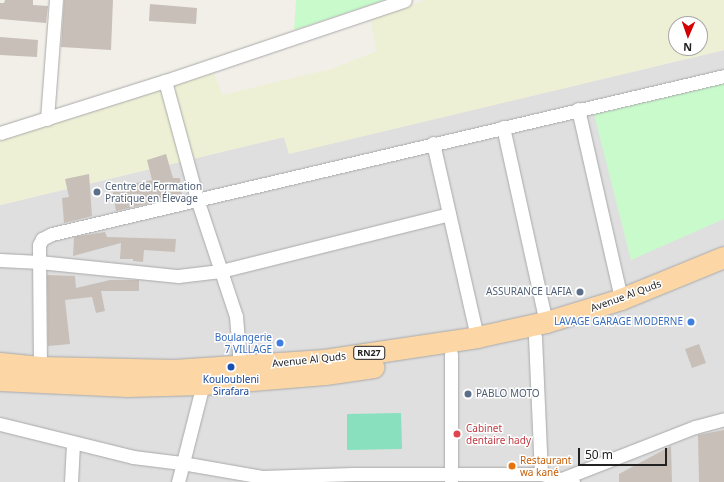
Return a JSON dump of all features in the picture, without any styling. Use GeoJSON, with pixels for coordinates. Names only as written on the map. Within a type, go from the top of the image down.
{"type":"FeatureCollection","features":[{"type":"Feature","properties":{"kind":"main road","name":"Avenue Al Quds"},"geometry":{"type":"LineString","coordinates":[[0,363],[40,367],[174,370],[240,366],[324,360],[541,329],[621,299],[724,257]]}},
{"type":"Feature","properties":{"kind":"main road","name":"Avenue Al Quds"},"geometry":{"type":"LineString","coordinates":[[0,380],[127,386],[203,384],[325,374],[451,354],[541,329],[624,312],[724,272]]}},
{"type":"Feature","properties":{"kind":"street"},"geometry":{"type":"LineString","coordinates":[[47,120],[56,0]]}},
{"type":"Feature","properties":{"kind":"street"},"geometry":{"type":"LineString","coordinates":[[0,133],[47,120],[405,0]]}},
{"type":"Feature","properties":{"kind":"street"},"geometry":{"type":"LineString","coordinates":[[40,367],[40,245],[42,239],[52,234],[433,143],[724,76]]}},
{"type":"Feature","properties":{"kind":"street"},"geometry":{"type":"LineString","coordinates":[[165,81],[197,199],[236,316],[240,366]]}},
{"type":"Feature","properties":{"kind":"street"},"geometry":{"type":"LineString","coordinates":[[578,109],[621,299]]}},
{"type":"Feature","properties":{"kind":"street"},"geometry":{"type":"LineString","coordinates":[[503,127],[541,329],[540,474]]}},
{"type":"Feature","properties":{"kind":"street"},"geometry":{"type":"LineString","coordinates":[[433,143],[477,337]]}},
{"type":"Feature","properties":{"kind":"street"},"geometry":{"type":"LineString","coordinates":[[0,260],[39,262],[178,276],[221,271],[449,214]]}},
{"type":"Feature","properties":{"kind":"street"},"geometry":{"type":"LineString","coordinates":[[451,354],[451,478]]}},
{"type":"Feature","properties":{"kind":"street"},"geometry":{"type":"LineString","coordinates":[[178,482],[203,384]]}},
{"type":"Feature","properties":{"kind":"street"},"geometry":{"type":"LineString","coordinates":[[0,424],[133,457],[182,462],[262,479],[451,478],[540,474],[569,480],[695,427],[724,419]]}},
{"type":"Feature","properties":{"kind":"street"},"geometry":{"type":"LineString","coordinates":[[71,482],[73,443]]}},
{"type":"Feature","properties":{"kind":"shaded area"},"geometry":{"type":"Polygon","coordinates":[[[724,50],[724,482],[0,482],[0,205],[284,137],[289,153],[699,56],[708,56],[708,54],[724,50]]]}},
{"type":"Feature","properties":{"kind":"green space"},"geometry":{"type":"Polygon","coordinates":[[[296,0],[385,0],[294,30],[296,0]]]}},
{"type":"Feature","properties":{"kind":"green space"},"geometry":{"type":"Polygon","coordinates":[[[426,0],[724,0],[724,50],[708,54],[708,16],[668,16],[668,56],[699,56],[289,154],[284,137],[0,205],[0,138],[214,73],[222,95],[331,69],[377,51],[370,19],[426,0]]]}},
{"type":"Feature","properties":{"kind":"green space"},"geometry":{"type":"Polygon","coordinates":[[[724,79],[724,219],[631,260],[594,114],[724,79]]]}},
{"type":"Feature","properties":{"kind":"green space"},"geometry":{"type":"Polygon","coordinates":[[[401,413],[402,449],[347,450],[347,414],[401,413]]]}},
{"type":"Feature","properties":{"kind":"building"},"geometry":{"type":"Polygon","coordinates":[[[5,0],[33,0],[33,5],[48,6],[46,23],[0,19],[0,3],[4,3],[5,0]]]}},
{"type":"Feature","properties":{"kind":"building"},"geometry":{"type":"Polygon","coordinates":[[[64,0],[113,0],[111,50],[61,47],[64,0]]]}},
{"type":"Feature","properties":{"kind":"building"},"geometry":{"type":"Polygon","coordinates":[[[150,4],[197,8],[196,24],[149,21],[150,4]]]}},
{"type":"Feature","properties":{"kind":"building"},"geometry":{"type":"Polygon","coordinates":[[[0,37],[38,40],[37,57],[0,55],[0,37]]]}},
{"type":"Feature","properties":{"kind":"building"},"geometry":{"type":"Polygon","coordinates":[[[166,154],[173,178],[180,178],[182,195],[149,200],[150,203],[116,211],[112,188],[152,180],[147,160],[166,154]]]}},
{"type":"Feature","properties":{"kind":"building"},"geometry":{"type":"Polygon","coordinates":[[[89,174],[92,216],[64,223],[62,198],[69,197],[65,179],[89,174]]]}},
{"type":"Feature","properties":{"kind":"building"},"geometry":{"type":"Polygon","coordinates":[[[105,232],[107,237],[176,239],[175,252],[144,250],[143,262],[133,261],[133,259],[120,259],[121,243],[73,256],[74,237],[105,232]]]}},
{"type":"Feature","properties":{"kind":"building"},"geometry":{"type":"Polygon","coordinates":[[[47,275],[75,276],[76,288],[110,280],[139,280],[139,291],[101,291],[105,311],[96,313],[92,297],[65,300],[70,344],[48,346],[47,275]]]}},
{"type":"Feature","properties":{"kind":"building"},"geometry":{"type":"Polygon","coordinates":[[[699,344],[706,363],[692,368],[685,349],[699,344]]]}},
{"type":"Feature","properties":{"kind":"building"},"geometry":{"type":"Polygon","coordinates":[[[724,430],[724,482],[699,482],[698,435],[724,430]]]}},
{"type":"Feature","properties":{"kind":"building"},"geometry":{"type":"Polygon","coordinates":[[[671,446],[672,482],[619,482],[619,474],[671,446]]]}},
{"type":"Feature","properties":{"kind":"place","name":"Centre de Formation Pratique en Élevage"},"geometry":{"type":"Point","coordinates":[97,192]}},
{"type":"Feature","properties":{"kind":"place","name":"ASSURANCE LAFIA"},"geometry":{"type":"Point","coordinates":[580,292]}},
{"type":"Feature","properties":{"kind":"place","name":"LAVAGE GARAGE MODERNE"},"geometry":{"type":"Point","coordinates":[691,322]}},
{"type":"Feature","properties":{"kind":"place","name":"Boulangerie 7 VILLAGE"},"geometry":{"type":"Point","coordinates":[280,343]}},
{"type":"Feature","properties":{"kind":"place","name":"Kouloubleni Sirafara"},"geometry":{"type":"Point","coordinates":[231,367]}},
{"type":"Feature","properties":{"kind":"place","name":"PABLO MOTO"},"geometry":{"type":"Point","coordinates":[468,394]}},
{"type":"Feature","properties":{"kind":"place","name":"Cabinet dentaire hady"},"geometry":{"type":"Point","coordinates":[457,434]}},
{"type":"Feature","properties":{"kind":"place","name":"Restaurant wa kané"},"geometry":{"type":"Point","coordinates":[512,466]}}]}
